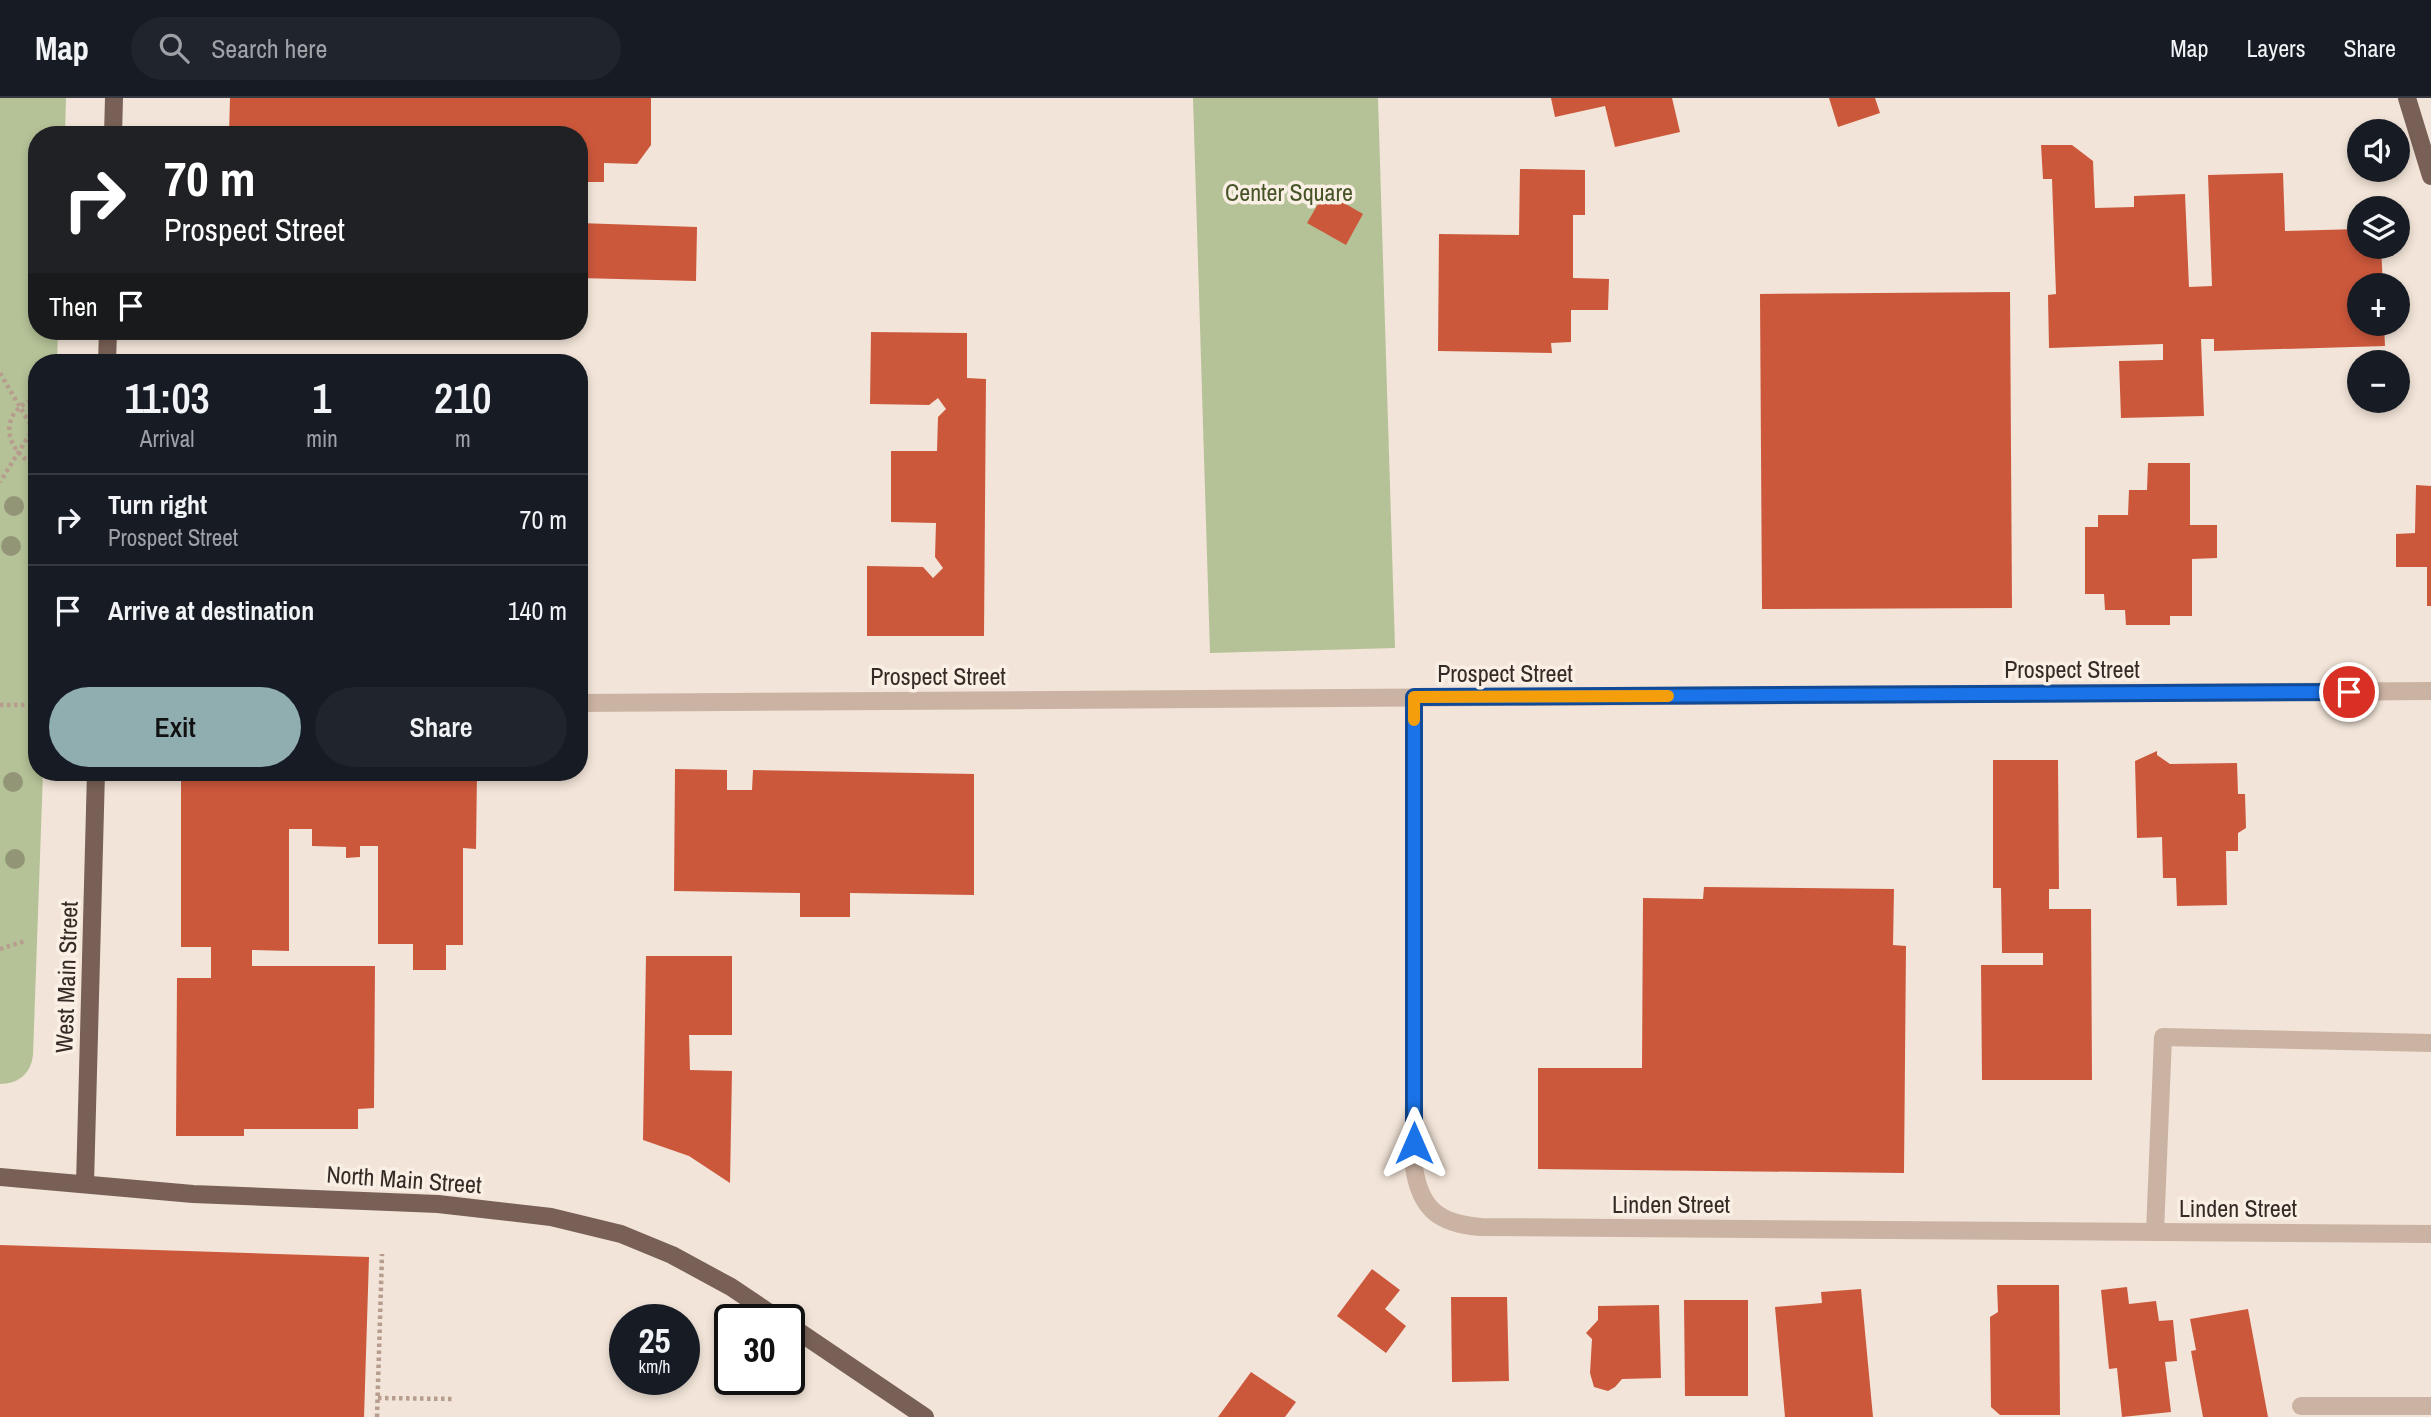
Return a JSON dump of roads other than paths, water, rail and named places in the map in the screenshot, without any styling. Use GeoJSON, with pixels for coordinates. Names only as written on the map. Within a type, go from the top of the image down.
{"type":"FeatureCollection","features":[{"type":"Feature","properties":{"kind":"main road"},"geometry":{"type":"LineString","coordinates":[[113,126],[114,98]]}},
{"type":"Feature","properties":{"kind":"main road"},"geometry":{"type":"LineString","coordinates":[[2407,98],[2431,176]]}},
{"type":"Feature","properties":{"kind":"main road","name":"West Main Street"},"geometry":{"type":"LineString","coordinates":[[85,1184],[96,781]]}},
{"type":"Feature","properties":{"kind":"main road","name":"North Main Street"},"geometry":{"type":"LineString","coordinates":[[0,1177],[193,1194],[438,1204],[551,1217],[621,1234],[672,1255],[756,1304]]}},
{"type":"Feature","properties":{"kind":"main road"},"geometry":{"type":"LineString","coordinates":[[805,1336],[925,1417]]}},
{"type":"Feature","properties":{"kind":"street","name":"Prospect Street"},"geometry":{"type":"LineString","coordinates":[[588,703],[2431,691]]}},
{"type":"Feature","properties":{"kind":"street","name":"Linden Street"},"geometry":{"type":"LineString","coordinates":[[1414,697],[1414,1167],[1417,1186],[1424,1202],[1434,1213],[1464,1226],[1481,1227],[2431,1234]]}},
{"type":"Feature","properties":{"kind":"street"},"geometry":{"type":"LineString","coordinates":[[2155,1232],[2163,1037],[2431,1043]]}},
{"type":"Feature","properties":{"kind":"street"},"geometry":{"type":"LineString","coordinates":[[2301,1406],[2431,1406]]}},
{"type":"Feature","properties":{"kind":"park label","name":"Center Square"},"geometry":{"type":"Point","coordinates":[1289,192]}}]}
